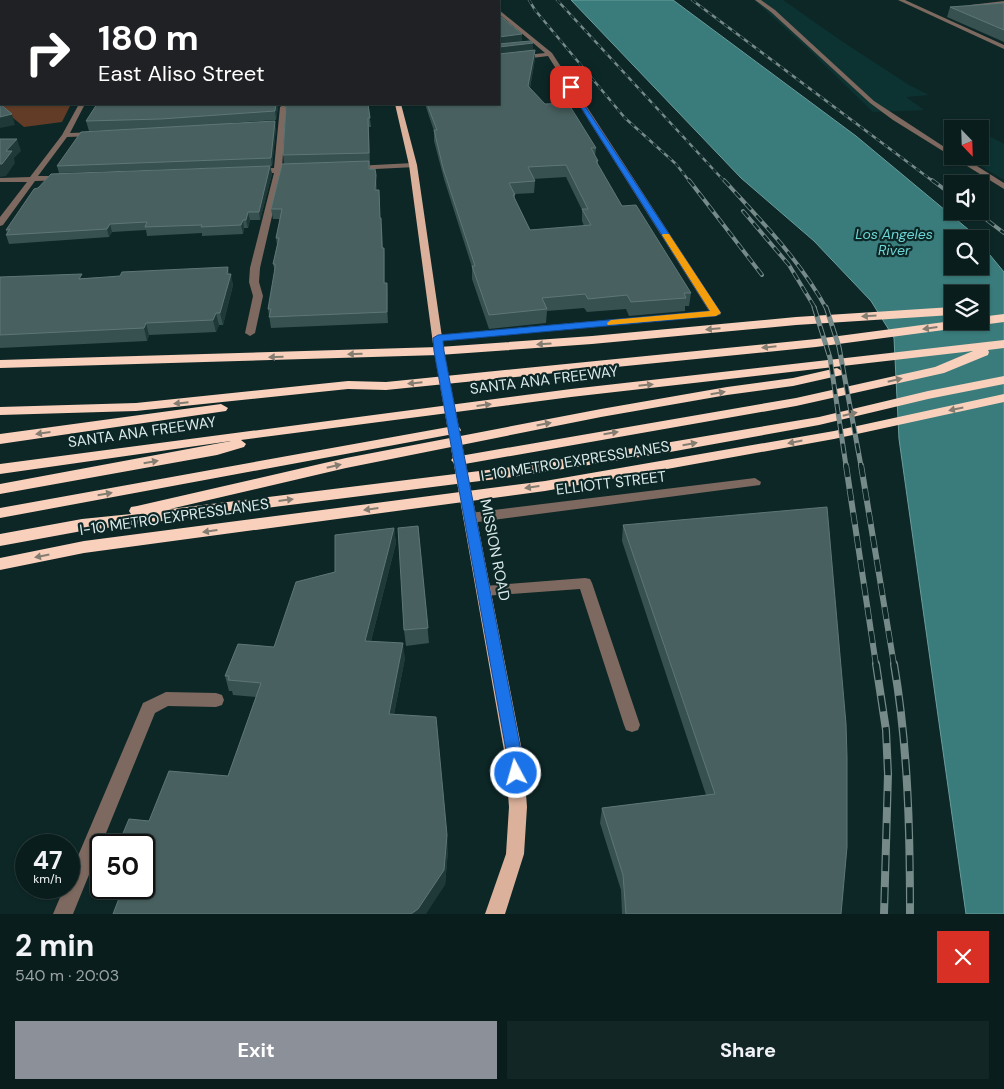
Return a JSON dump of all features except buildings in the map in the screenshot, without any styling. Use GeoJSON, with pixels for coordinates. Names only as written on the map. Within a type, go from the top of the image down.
{"type":"FeatureCollection","features":[{"type":"Feature","properties":{"kind":"highway"},"geometry":{"type":"LineString","coordinates":[[0,374],[438,344],[592,340],[796,322],[944,312]]}},
{"type":"Feature","properties":{"kind":"highway"},"geometry":{"type":"LineString","coordinates":[[989,312],[1004,313]]}},
{"type":"Feature","properties":{"kind":"highway","name":"SANTA ANA FREEWAY"},"geometry":{"type":"LineString","coordinates":[[989,320],[1004,318]]}},
{"type":"Feature","properties":{"kind":"highway","name":"SANTA ANA FREEWAY"},"geometry":{"type":"LineString","coordinates":[[0,411],[136,407],[348,385],[386,386],[816,342],[944,326]]}},
{"type":"Feature","properties":{"kind":"highway"},"geometry":{"type":"LineString","coordinates":[[460,460],[796,402],[939,370],[1003,344]]}},
{"type":"Feature","properties":{"kind":"highway","name":"SANTA ANA FREEWAY"},"geometry":{"type":"LineString","coordinates":[[0,469],[296,428],[1003,344]]}},
{"type":"Feature","properties":{"kind":"highway"},"geometry":{"type":"LineString","coordinates":[[82,525],[346,463],[601,413],[727,391],[793,382],[905,356]]}},
{"type":"Feature","properties":{"kind":"highway"},"geometry":{"type":"LineString","coordinates":[[0,364],[246,358]]}},
{"type":"Feature","properties":{"kind":"highway","name":"I-10 METRO EXPRESSLANES"},"geometry":{"type":"LineString","coordinates":[[0,540],[82,525],[512,472],[659,449],[819,421],[928,395],[1004,380]]}},
{"type":"Feature","properties":{"kind":"highway"},"geometry":{"type":"LineString","coordinates":[[0,438],[386,386]]}},
{"type":"Feature","properties":{"kind":"highway","name":"I-10 METRO EXPRESSLANES"},"geometry":{"type":"LineString","coordinates":[[0,564],[84,548],[554,484],[733,454],[1004,398]]}},
{"type":"Feature","properties":{"kind":"highway"},"geometry":{"type":"LineString","coordinates":[[0,489],[217,450],[296,428]]}},
{"type":"Feature","properties":{"kind":"highway"},"geometry":{"type":"LineString","coordinates":[[0,513],[454,430]]}},
{"type":"Feature","properties":{"kind":"main road","name":"MISSION ROAD"},"geometry":{"type":"LineString","coordinates":[[398,105],[413,165],[438,344],[514,756],[518,808],[515,854],[495,914]]}},
{"type":"Feature","properties":{"kind":"street"},"geometry":{"type":"LineString","coordinates":[[758,0],[773,11],[872,102],[894,119],[944,149]]}},
{"type":"Feature","properties":{"kind":"street"},"geometry":{"type":"LineString","coordinates":[[901,0],[1004,48]]}},
{"type":"Feature","properties":{"kind":"street"},"geometry":{"type":"LineString","coordinates":[[986,11],[971,4],[1004,3]]}},
{"type":"Feature","properties":{"kind":"street"},"geometry":{"type":"LineString","coordinates":[[967,12],[1004,9]]}},
{"type":"Feature","properties":{"kind":"street"},"geometry":{"type":"LineString","coordinates":[[438,344],[716,313],[550,54],[535,46],[500,13]]}},
{"type":"Feature","properties":{"kind":"street"},"geometry":{"type":"LineString","coordinates":[[931,15],[947,13]]}},
{"type":"Feature","properties":{"kind":"street"},"geometry":{"type":"LineString","coordinates":[[500,60],[550,54]]}},
{"type":"Feature","properties":{"kind":"street"},"geometry":{"type":"LineString","coordinates":[[0,223],[65,135],[81,105]]}},
{"type":"Feature","properties":{"kind":"street"},"geometry":{"type":"LineString","coordinates":[[250,333],[258,296],[254,282],[255,268],[278,170],[278,124],[283,107]]}},
{"type":"Feature","properties":{"kind":"street"},"geometry":{"type":"LineString","coordinates":[[65,135],[103,134]]}},
{"type":"Feature","properties":{"kind":"street"},"geometry":{"type":"LineString","coordinates":[[343,168],[413,165]]}},
{"type":"Feature","properties":{"kind":"street"},"geometry":{"type":"LineString","coordinates":[[970,165],[1004,186]]}},
{"type":"Feature","properties":{"kind":"street"},"geometry":{"type":"LineString","coordinates":[[248,172],[306,170]]}},
{"type":"Feature","properties":{"kind":"street"},"geometry":{"type":"LineString","coordinates":[[0,180],[72,178]]}},
{"type":"Feature","properties":{"kind":"street","name":"ELLIOTT STREET"},"geometry":{"type":"LineString","coordinates":[[470,518],[755,482]]}},
{"type":"Feature","properties":{"kind":"street"},"geometry":{"type":"LineString","coordinates":[[484,591],[585,583],[632,725]]}},
{"type":"Feature","properties":{"kind":"street"},"geometry":{"type":"LineString","coordinates":[[63,914],[149,708],[166,699],[216,700]]}},
{"type":"Feature","properties":{"kind":"shaded area"},"geometry":{"type":"Polygon","coordinates":[[[754,0],[783,0],[909,85],[929,95],[906,97],[924,110],[873,112],[754,0]]]}},
{"type":"Feature","properties":{"kind":"shaded area"},"geometry":{"type":"Polygon","coordinates":[[[0,105],[70,105],[62,122],[24,127],[0,105]]]}},
{"type":"Feature","properties":{"kind":"shaded area"},"geometry":{"type":"Polygon","coordinates":[[[989,136],[1004,144],[1004,180],[980,165],[989,165],[989,136]]]}},
{"type":"Feature","properties":{"kind":"water","name":"Los Angeles River"},"geometry":{"type":"Polygon","coordinates":[[[571,0],[673,0],[856,136],[944,209],[944,220],[957,220],[969,230],[944,230],[944,275],[989,275],[989,254],[1004,272],[1004,914],[966,914],[899,439],[894,338],[871,301],[814,241],[741,178],[571,0]]]}},
{"type":"Feature","properties":{"kind":"railway"},"geometry":{"type":"LineString","coordinates":[[529,0],[535,10],[625,118],[676,164],[690,182]]}},
{"type":"Feature","properties":{"kind":"railway"},"geometry":{"type":"LineString","coordinates":[[557,0],[725,182]]}},
{"type":"Feature","properties":{"kind":"railway"},"geometry":{"type":"LineString","coordinates":[[692,0],[934,182]]}},
{"type":"Feature","properties":{"kind":"railway"},"geometry":{"type":"LineString","coordinates":[[689,180],[762,275]]}},
{"type":"Feature","properties":{"kind":"railway"},"geometry":{"type":"LineString","coordinates":[[724,180],[792,257],[826,308]]}},
{"type":"Feature","properties":{"kind":"railway"},"geometry":{"type":"LineString","coordinates":[[932,180],[944,189]]}},
{"type":"Feature","properties":{"kind":"railway"},"geometry":{"type":"LineString","coordinates":[[743,211],[789,265],[815,308]]}},
{"type":"Feature","properties":{"kind":"railway"},"geometry":{"type":"LineString","coordinates":[[987,220],[1004,233]]}},
{"type":"Feature","properties":{"kind":"railway"},"geometry":{"type":"LineString","coordinates":[[814,307],[830,358],[846,466]]}},
{"type":"Feature","properties":{"kind":"railway"},"geometry":{"type":"LineString","coordinates":[[826,307],[839,347],[861,466]]}},
{"type":"Feature","properties":{"kind":"railway"},"geometry":{"type":"LineString","coordinates":[[846,465],[876,665]]}},
{"type":"Feature","properties":{"kind":"railway"},"geometry":{"type":"LineString","coordinates":[[861,465],[894,665]]}},
{"type":"Feature","properties":{"kind":"railway"},"geometry":{"type":"LineString","coordinates":[[876,664],[886,730],[888,774],[884,914]]}},
{"type":"Feature","properties":{"kind":"railway"},"geometry":{"type":"LineString","coordinates":[[894,664],[905,757],[910,914]]}},
{"type":"Feature","properties":{"kind":"slow traffic"},"geometry":{"type":"LineString","coordinates":[[611,323],[716,313],[666,235]]}},
{"type":"Feature","properties":{"kind":"route"},"geometry":{"type":"LineString","coordinates":[[516,773],[438,338],[716,313],[571,87]]}}]}
